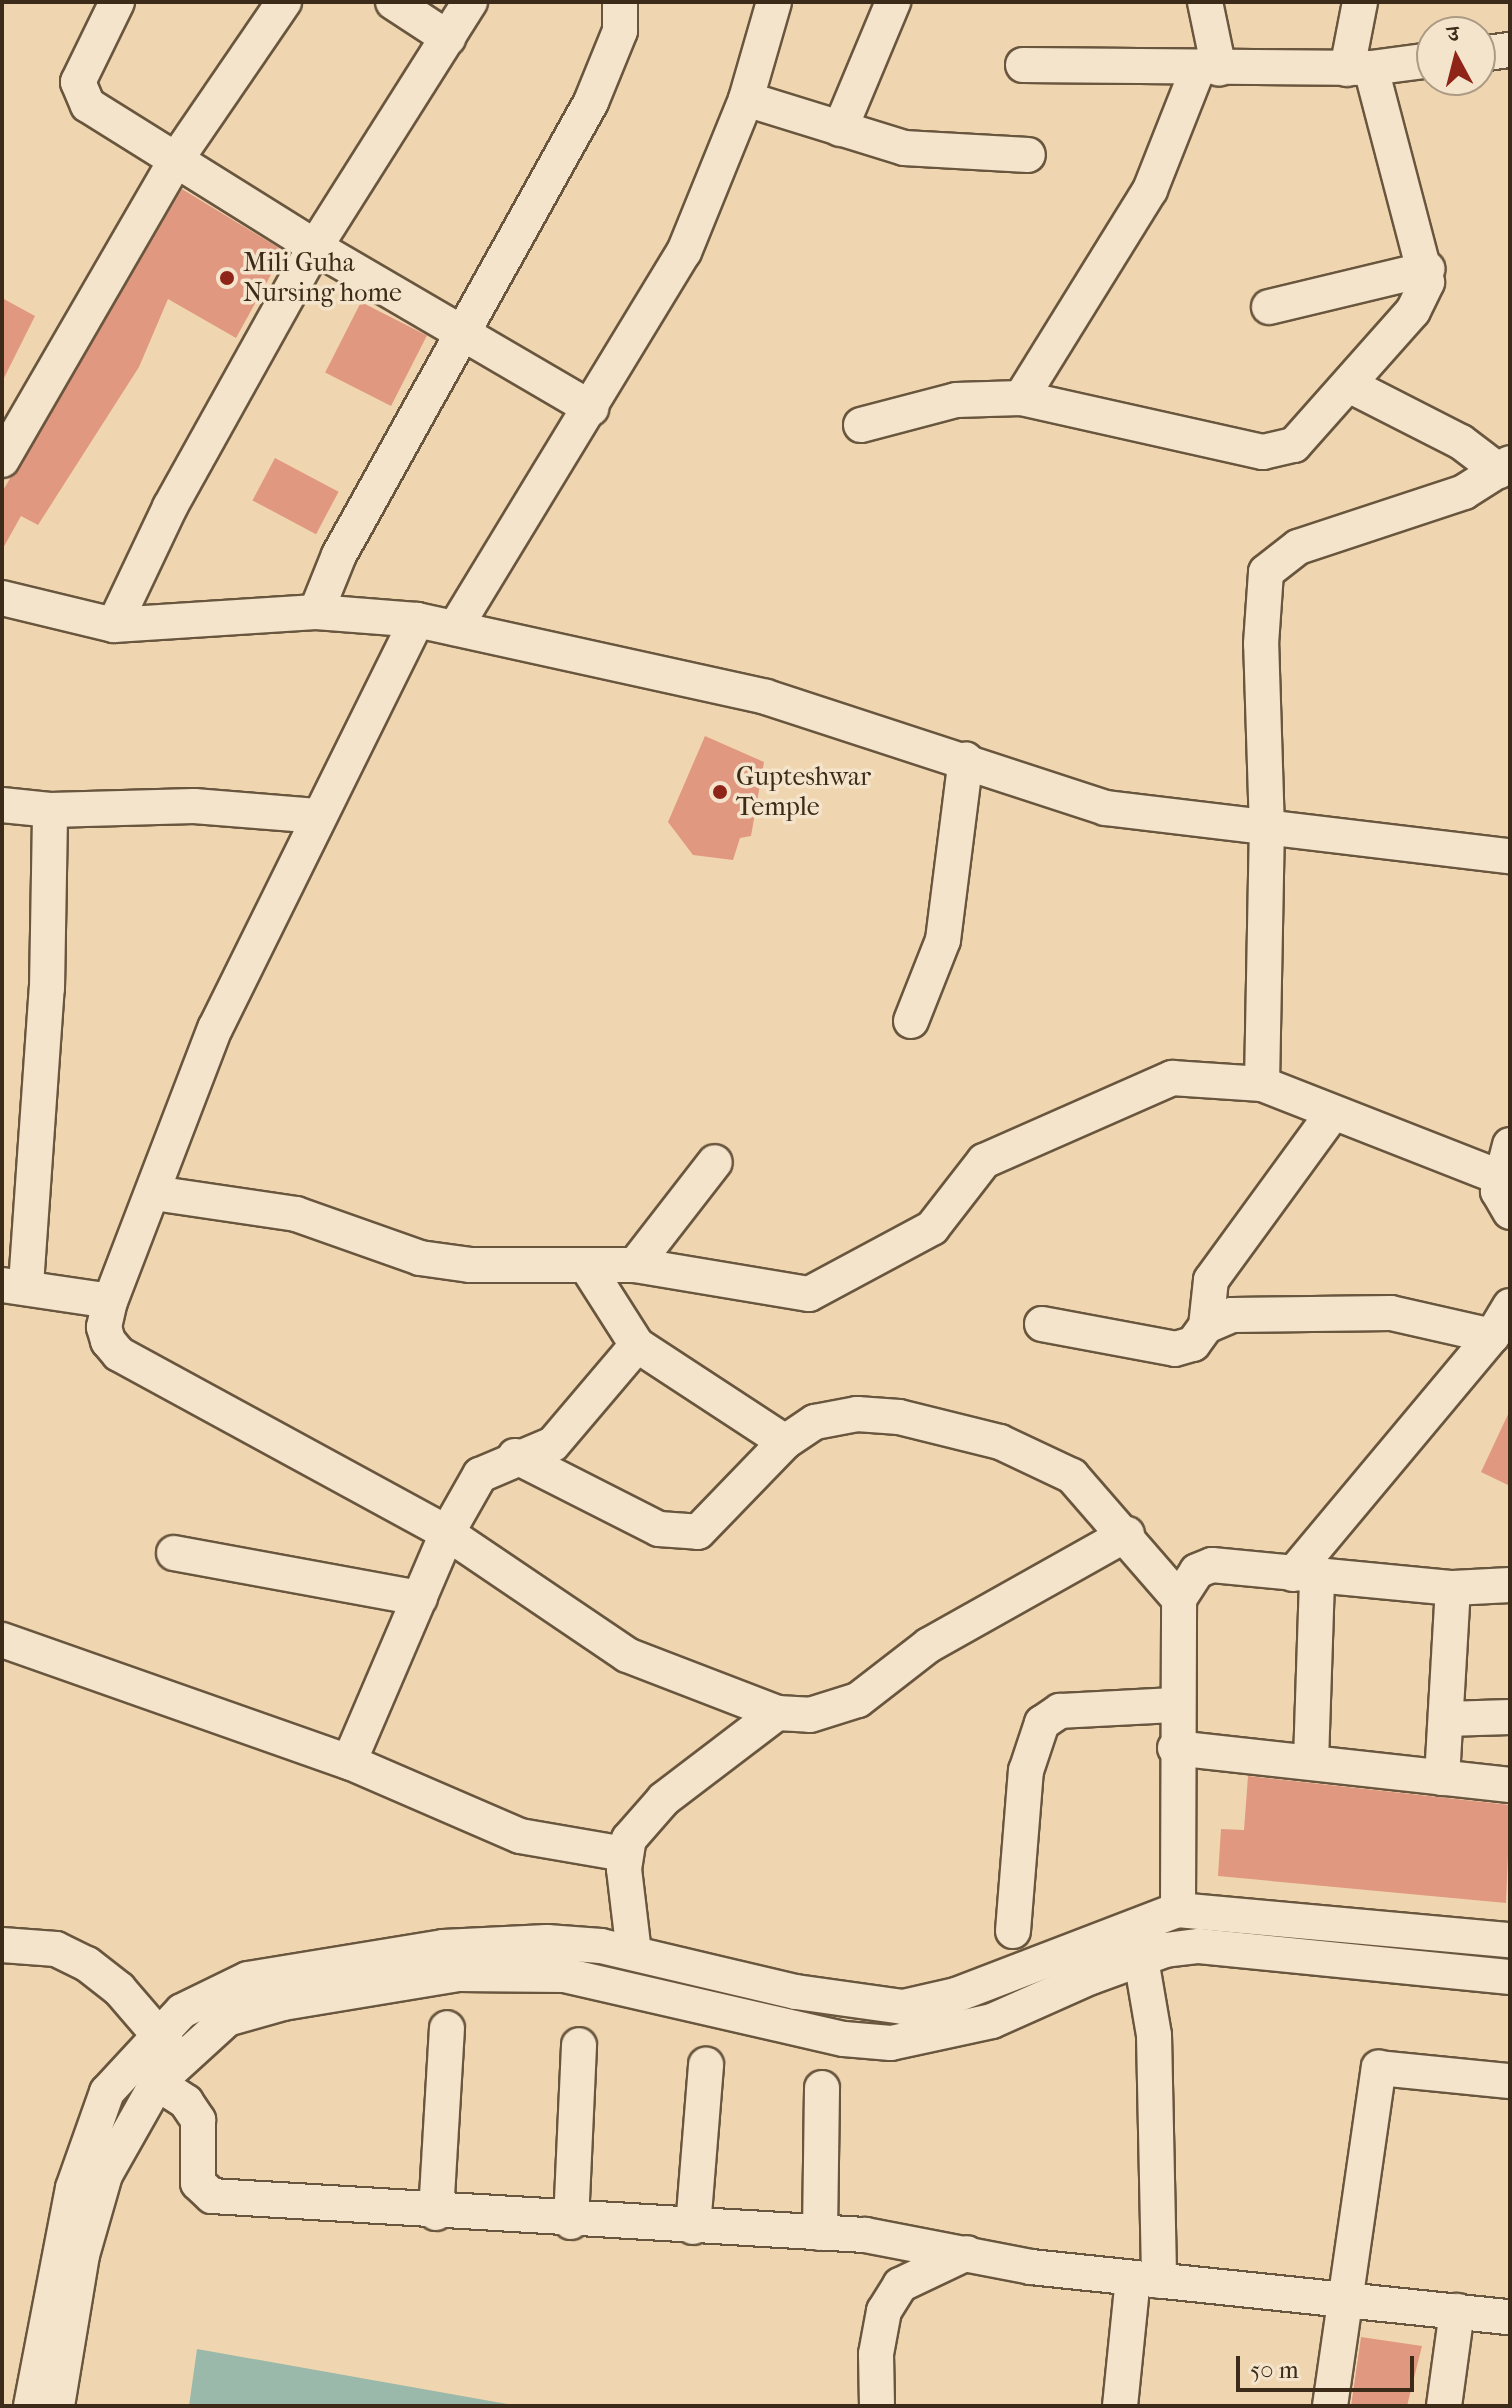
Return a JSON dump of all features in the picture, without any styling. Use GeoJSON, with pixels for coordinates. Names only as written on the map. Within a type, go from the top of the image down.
{"type":"FeatureCollection","features":[{"type":"Feature","properties":{"kind":"street"},"geometry":{"type":"LineString","coordinates":[[117,2],[84,62],[80,95],[175,161],[315,247],[591,408]]}},
{"type":"Feature","properties":{"kind":"street"},"geometry":{"type":"LineString","coordinates":[[2,460],[175,161],[284,2]]}},
{"type":"Feature","properties":{"kind":"street"},"geometry":{"type":"LineString","coordinates":[[393,2],[448,38]]}},
{"type":"Feature","properties":{"kind":"street"},"geometry":{"type":"LineString","coordinates":[[114,625],[170,507],[315,247],[470,2]]}},
{"type":"Feature","properties":{"kind":"street"},"geometry":{"type":"LineString","coordinates":[[316,612],[339,555],[591,102],[620,31],[620,2]]}},
{"type":"Feature","properties":{"kind":"street"},"geometry":{"type":"LineString","coordinates":[[455,628],[684,252],[746,99],[774,2]]}},
{"type":"Feature","properties":{"kind":"street"},"geometry":{"type":"LineString","coordinates":[[840,129],[893,2]]}},
{"type":"Feature","properties":{"kind":"street"},"geometry":{"type":"LineString","coordinates":[[1021,398],[1150,190],[1208,69],[1205,2]]}},
{"type":"Feature","properties":{"kind":"street"},"geometry":{"type":"LineString","coordinates":[[861,425],[956,400],[1021,398],[1279,452],[1351,386],[1424,297],[1427,269],[1359,68],[1360,2]]}},
{"type":"Feature","properties":{"kind":"street"},"geometry":{"type":"LineString","coordinates":[[1023,65],[1359,68],[1416,62]]}},
{"type":"Feature","properties":{"kind":"street"},"geometry":{"type":"LineString","coordinates":[[746,99],[904,148],[1028,155]]}},
{"type":"Feature","properties":{"kind":"street"},"geometry":{"type":"LineString","coordinates":[[1269,307],[1427,269]]}},
{"type":"Feature","properties":{"kind":"street"},"geometry":{"type":"LineString","coordinates":[[1262,1084],[1267,830],[1261,644],[1266,572],[1298,547],[1464,492],[1505,467],[1351,386]]}},
{"type":"Feature","properties":{"kind":"street"},"geometry":{"type":"LineString","coordinates":[[2,598],[114,625],[316,612],[417,620],[766,697],[966,759],[1105,808],[1267,830],[1510,856]]}},
{"type":"Feature","properties":{"kind":"street"},"geometry":{"type":"LineString","coordinates":[[417,620],[317,816],[215,1028],[110,1301],[104,1327],[119,1354],[447,1533],[627,1655],[777,1713],[810,1715],[858,1700],[929,1645],[1127,1534]]}},
{"type":"Feature","properties":{"kind":"street"},"geometry":{"type":"LineString","coordinates":[[911,1021],[943,940],[966,759]]}},
{"type":"Feature","properties":{"kind":"street"},"geometry":{"type":"LineString","coordinates":[[2,805],[50,810],[194,806],[317,816]]}},
{"type":"Feature","properties":{"kind":"street"},"geometry":{"type":"LineString","coordinates":[[50,810],[47,988],[14,1285],[110,1301]]}},
{"type":"Feature","properties":{"kind":"street"},"geometry":{"type":"LineString","coordinates":[[154,1193],[296,1214],[420,1258],[470,1265],[635,1265],[792,1293],[824,1291],[932,1228],[984,1161],[1172,1078],[1262,1084],[1499,1177]]}},
{"type":"Feature","properties":{"kind":"street"},"geometry":{"type":"LineString","coordinates":[[1042,1324],[1175,1349],[1193,1344],[1206,1326],[1211,1280],[1333,1113]]}},
{"type":"Feature","properties":{"kind":"street"},"geometry":{"type":"LineString","coordinates":[[1510,1145],[1499,1177],[1500,1201],[1510,1212]]}},
{"type":"Feature","properties":{"kind":"street"},"geometry":{"type":"LineString","coordinates":[[635,1265],[715,1162]]}},
{"type":"Feature","properties":{"kind":"street"},"geometry":{"type":"LineString","coordinates":[[586,1265],[637,1345],[785,1442]]}},
{"type":"Feature","properties":{"kind":"street"},"geometry":{"type":"LineString","coordinates":[[1311,1761],[1305,1576],[1492,1336],[1510,1306]]}},
{"type":"Feature","properties":{"kind":"street"},"geometry":{"type":"LineString","coordinates":[[1206,1326],[1232,1315],[1391,1313],[1492,1336]]}},
{"type":"Feature","properties":{"kind":"street"},"geometry":{"type":"LineString","coordinates":[[349,1762],[447,1533],[480,1475],[515,1456],[553,1444],[637,1345]]}},
{"type":"Feature","properties":{"kind":"street"},"geometry":{"type":"LineString","coordinates":[[515,1456],[659,1529],[698,1532],[785,1442],[815,1422],[857,1414],[899,1417],[1000,1442],[1072,1476],[1127,1534],[1179,1599]]}},
{"type":"Feature","properties":{"kind":"street"},"geometry":{"type":"LineString","coordinates":[[174,1553],[420,1598]]}},
{"type":"Feature","properties":{"kind":"street"},"geometry":{"type":"LineString","coordinates":[[1178,1910],[1175,1748],[1179,1599],[1197,1571],[1212,1565],[1453,1588],[1510,1585]]}},
{"type":"Feature","properties":{"kind":"street"},"geometry":{"type":"LineString","coordinates":[[1442,1778],[1453,1588]]}},
{"type":"Feature","properties":{"kind":"street"},"geometry":{"type":"LineString","coordinates":[[2,1640],[349,1762],[520,1836],[624,1854]]}},
{"type":"Feature","properties":{"kind":"street"},"geometry":{"type":"LineString","coordinates":[[1013,1931],[1026,1771],[1042,1723],[1060,1711],[1176,1705]]}},
{"type":"Feature","properties":{"kind":"street"},"geometry":{"type":"LineString","coordinates":[[634,1953],[624,1854],[638,1825],[664,1799],[777,1713]]}},
{"type":"Feature","properties":{"kind":"street"},"geometry":{"type":"LineString","coordinates":[[1446,1719],[1510,1717]]}},
{"type":"Feature","properties":{"kind":"street"},"geometry":{"type":"LineString","coordinates":[[1175,1748],[1510,1785]]}},
{"type":"Feature","properties":{"kind":"street"},"geometry":{"type":"LineString","coordinates":[[57,2406],[71,2252],[87,2137],[107,2092],[158,2031],[182,2011],[248,1979],[443,1947],[547,1942],[634,1953],[796,1992],[903,2007],[956,1995],[1178,1910],[1510,1940]]}},
{"type":"Feature","properties":{"kind":"street"},"geometry":{"type":"LineString","coordinates":[[2,1945],[56,1949],[87,1964],[158,2031],[168,2071],[198,2120],[203,2192],[436,2213],[916,2241],[967,2253],[1146,2280],[1345,2296],[1510,2317]]}},
{"type":"Feature","properties":{"kind":"street"},"geometry":{"type":"LineString","coordinates":[[31,2406],[71,2252],[105,2175],[168,2071],[227,2019],[283,2003],[459,1974],[592,1980],[844,2039],[891,2043],[992,2021],[1141,1959],[1199,1946],[1263,1949],[1510,1977]]}},
{"type":"Feature","properties":{"kind":"street"},"geometry":{"type":"LineString","coordinates":[[1120,2406],[1146,2280],[1154,2035],[1141,1959]]}},
{"type":"Feature","properties":{"kind":"street"},"geometry":{"type":"LineString","coordinates":[[436,2213],[447,2028]]}},
{"type":"Feature","properties":{"kind":"street"},"geometry":{"type":"LineString","coordinates":[[571,2222],[579,2045]]}},
{"type":"Feature","properties":{"kind":"street"},"geometry":{"type":"LineString","coordinates":[[693,2227],[706,2065]]}},
{"type":"Feature","properties":{"kind":"street"},"geometry":{"type":"LineString","coordinates":[[1330,2406],[1379,2068],[1510,2081]]}},
{"type":"Feature","properties":{"kind":"street"},"geometry":{"type":"LineString","coordinates":[[820,2233],[822,2088]]}},
{"type":"Feature","properties":{"kind":"street"},"geometry":{"type":"LineString","coordinates":[[877,2406],[876,2354],[884,2311],[900,2285],[967,2253]]}},
{"type":"Feature","properties":{"kind":"street"},"geometry":{"type":"LineString","coordinates":[[1444,2406],[1457,2311]]}},
{"type":"Feature","properties":{"kind":"shaded area"},"geometry":{"type":"Polygon","coordinates":[[[197,2349],[518,2406],[189,2406],[197,2349]]]}},
{"type":"Feature","properties":{"kind":"building"},"geometry":{"type":"Polygon","coordinates":[[[182,189],[284,251],[236,338],[168,299],[139,367],[38,525],[21,516],[2,550],[2,492],[182,189]]]}},
{"type":"Feature","properties":{"kind":"building"},"geometry":{"type":"Polygon","coordinates":[[[2,298],[35,316],[2,382],[2,298]]]}},
{"type":"Feature","properties":{"kind":"building"},"geometry":{"type":"Polygon","coordinates":[[[361,302],[427,336],[391,406],[325,372],[361,302]]]}},
{"type":"Feature","properties":{"kind":"building"},"geometry":{"type":"Polygon","coordinates":[[[275,458],[339,492],[316,534],[252,500],[275,458]]]}},
{"type":"Feature","properties":{"kind":"building","name":"Gupteshwar Temple"},"geometry":{"type":"Polygon","coordinates":[[[705,736],[764,762],[751,836],[740,838],[733,860],[693,855],[668,822],[705,736]]]}},
{"type":"Feature","properties":{"kind":"building"},"geometry":{"type":"Polygon","coordinates":[[[1510,1410],[1510,1486],[1481,1472],[1510,1410]]]}},
{"type":"Feature","properties":{"kind":"building"},"geometry":{"type":"Polygon","coordinates":[[[1248,1776],[1510,1805],[1506,1903],[1218,1876],[1221,1829],[1244,1830],[1248,1776]]]}},
{"type":"Feature","properties":{"kind":"building"},"geometry":{"type":"Polygon","coordinates":[[[1361,2337],[1422,2346],[1407,2406],[1351,2406],[1361,2337]]]}},
{"type":"Feature","properties":{"kind":"place","name":"Mili Guha Nursing home"},"geometry":{"type":"Point","coordinates":[227,278]}},
{"type":"Feature","properties":{"kind":"place","name":"Gupteshwar Temple"},"geometry":{"type":"Point","coordinates":[720,792]}}]}
